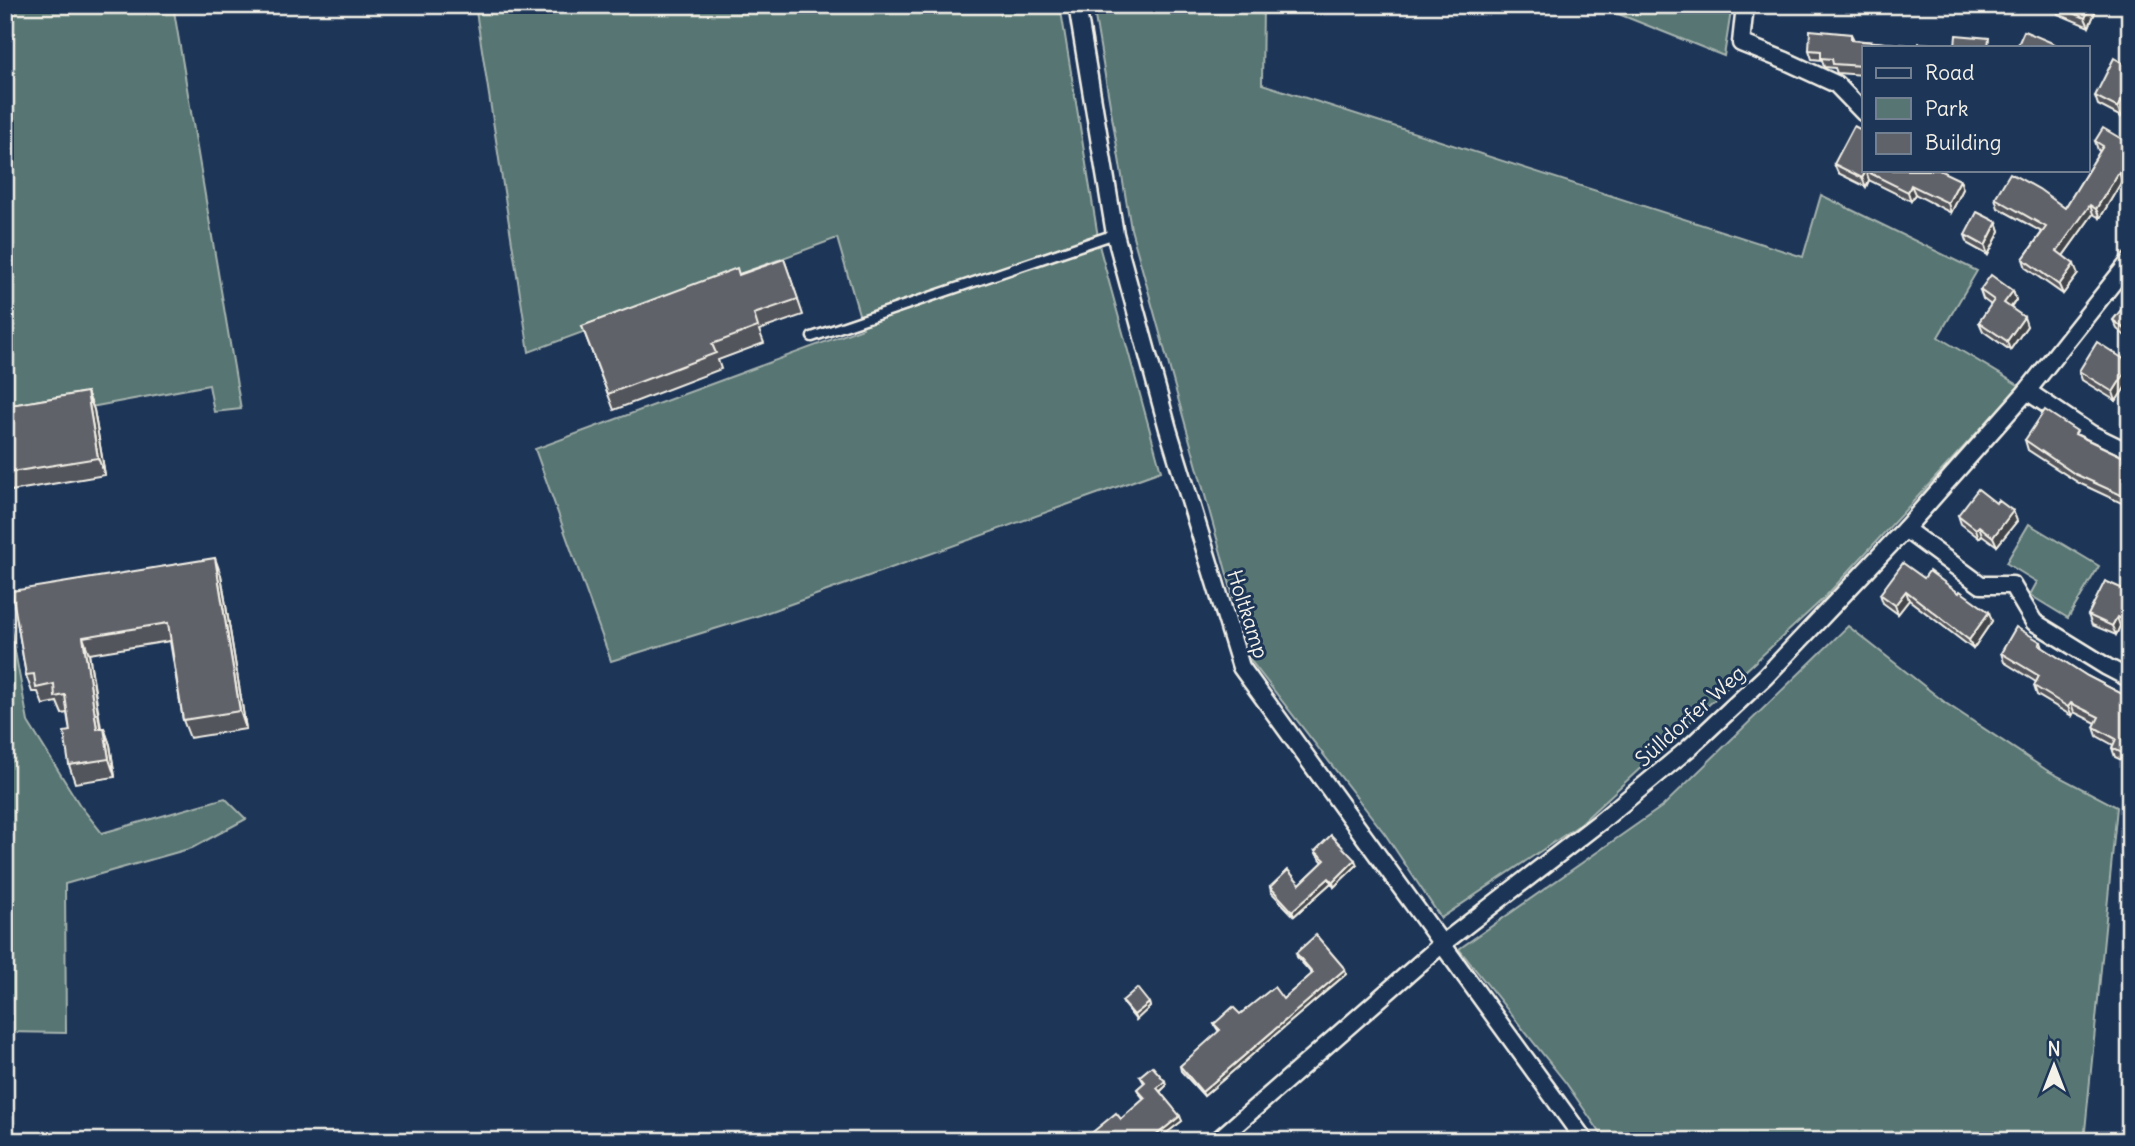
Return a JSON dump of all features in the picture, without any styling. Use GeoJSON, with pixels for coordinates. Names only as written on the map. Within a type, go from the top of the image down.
{"type":"FeatureCollection","features":[{"type":"Feature","properties":{"kind":"street","name":"Holtkamp"},"geometry":{"type":"LineString","coordinates":[[1077,5],[1115,234],[1168,429],[1241,667],[1586,1141]]}},
{"type":"Feature","properties":{"kind":"street"},"geometry":{"type":"LineString","coordinates":[[1745,5],[1741,43],[1836,84],[1862,111]]}},
{"type":"Feature","properties":{"kind":"street","name":"Sülldorfer Weg"},"geometry":{"type":"LineString","coordinates":[[1217,1141],[1442,944],[1600,822],[1689,748],[1765,677],[1905,529],[2027,391],[2130,261]]}},
{"type":"Feature","properties":{"kind":"street"},"geometry":{"type":"LineString","coordinates":[[2027,391],[2091,435],[2130,453]]}},
{"type":"Feature","properties":{"kind":"street"},"geometry":{"type":"LineString","coordinates":[[1905,529],[1981,585],[2012,585],[2034,622],[2130,679]]}},
{"type":"Feature","properties":{"kind":"lane"},"geometry":{"type":"LineString","coordinates":[[812,337],[1115,234]]}},
{"type":"Feature","properties":{"kind":"green space"},"geometry":{"type":"Polygon","coordinates":[[[5,5],[173,5],[241,409],[214,412],[209,385],[5,423],[5,5]]]}},
{"type":"Feature","properties":{"kind":"green space"},"geometry":{"type":"Polygon","coordinates":[[[475,5],[1060,5],[1100,249],[1161,471],[760,615],[611,661],[535,449],[863,328],[837,238],[529,352],[475,5]]]}},
{"type":"Feature","properties":{"kind":"green space"},"geometry":{"type":"Polygon","coordinates":[[[1093,5],[1263,5],[1262,84],[1803,257],[1821,195],[1977,271],[1938,337],[2020,386],[1824,598],[1578,826],[1441,918],[1385,834],[1251,661],[1131,229],[1093,5]]]}},
{"type":"Feature","properties":{"kind":"green space"},"geometry":{"type":"Polygon","coordinates":[[[1596,5],[1732,5],[1724,56],[1596,5]]]}},
{"type":"Feature","properties":{"kind":"green space"},"geometry":{"type":"Polygon","coordinates":[[[2029,524],[2099,566],[2068,618],[2030,595],[2037,582],[2006,563],[2029,524]]]}},
{"type":"Feature","properties":{"kind":"green space"},"geometry":{"type":"Polygon","coordinates":[[[5,597],[28,722],[79,804],[102,833],[225,798],[246,819],[192,848],[65,884],[66,1033],[5,1032],[5,597]]]}},
{"type":"Feature","properties":{"kind":"green space"},"geometry":{"type":"Polygon","coordinates":[[[1848,626],[1947,704],[2048,771],[2117,807],[2084,1141],[1606,1141],[1566,1083],[1459,949],[1663,806],[1848,626]]]}},
{"type":"Feature","properties":{"kind":"building"},"geometry":{"type":"Polygon","coordinates":[[[2055,5],[2091,5],[2085,18],[2055,5]]]}},
{"type":"Feature","properties":{"kind":"building"},"geometry":{"type":"Polygon","coordinates":[[[1810,30],[1851,34],[1851,40],[1919,46],[1862,46],[1862,66],[1833,64],[1832,59],[1821,58],[1821,51],[1809,50],[1810,30]]]}},
{"type":"Feature","properties":{"kind":"building"},"geometry":{"type":"Polygon","coordinates":[[[2024,31],[2055,44],[2054,46],[2017,46],[2024,31]]]}},
{"type":"Feature","properties":{"kind":"building"},"geometry":{"type":"Polygon","coordinates":[[[1956,35],[1989,38],[1988,46],[1955,46],[1956,35]]]}},
{"type":"Feature","properties":{"kind":"building"},"geometry":{"type":"Polygon","coordinates":[[[1919,43],[1944,45],[1919,46],[1919,43]]]}},
{"type":"Feature","properties":{"kind":"building"},"geometry":{"type":"Polygon","coordinates":[[[2114,58],[2130,67],[2130,86],[2118,108],[2095,96],[2114,58]]]}},
{"type":"Feature","properties":{"kind":"building"},"geometry":{"type":"Polygon","coordinates":[[[1854,126],[1862,130],[1862,172],[1865,172],[1862,178],[1834,164],[1854,126]]]}},
{"type":"Feature","properties":{"kind":"building"},"geometry":{"type":"Polygon","coordinates":[[[2103,128],[2130,144],[2130,171],[2126,177],[2119,172],[2096,209],[2090,205],[2057,251],[2074,264],[2059,285],[2023,259],[2046,227],[1995,198],[2010,173],[2065,208],[2087,172],[2090,172],[2090,167],[2103,146],[2095,141],[2103,128]]]}},
{"type":"Feature","properties":{"kind":"building"},"geometry":{"type":"Polygon","coordinates":[[[1868,172],[1943,172],[1960,180],[1948,203],[1911,185],[1908,192],[1868,172]]]}},
{"type":"Feature","properties":{"kind":"building"},"geometry":{"type":"Polygon","coordinates":[[[1977,212],[1997,222],[1985,246],[1965,235],[1977,212]]]}},
{"type":"Feature","properties":{"kind":"building"},"geometry":{"type":"Polygon","coordinates":[[[784,259],[798,299],[754,314],[758,327],[712,344],[716,353],[608,394],[582,326],[737,268],[739,275],[784,259]]]}},
{"type":"Feature","properties":{"kind":"building"},"geometry":{"type":"Polygon","coordinates":[[[1991,275],[2013,291],[2004,303],[2024,317],[2007,341],[1979,322],[1994,300],[1980,290],[1991,275]]]}},
{"type":"Feature","properties":{"kind":"building"},"geometry":{"type":"Polygon","coordinates":[[[2130,299],[2130,333],[2113,320],[2130,299]]]}},
{"type":"Feature","properties":{"kind":"building"},"geometry":{"type":"Polygon","coordinates":[[[2097,342],[2130,363],[2113,392],[2079,371],[2097,342]]]}},
{"type":"Feature","properties":{"kind":"building"},"geometry":{"type":"Polygon","coordinates":[[[87,392],[98,458],[5,473],[5,406],[87,392]]]}},
{"type":"Feature","properties":{"kind":"building"},"geometry":{"type":"Polygon","coordinates":[[[2045,410],[2077,431],[2075,434],[2130,460],[2130,499],[2075,474],[2025,440],[2045,410]]]}},
{"type":"Feature","properties":{"kind":"building"},"geometry":{"type":"Polygon","coordinates":[[[1978,489],[1996,503],[1998,500],[2013,511],[1993,537],[1979,526],[1976,529],[1958,515],[1978,489]]]}},
{"type":"Feature","properties":{"kind":"building"},"geometry":{"type":"Polygon","coordinates":[[[215,558],[240,711],[183,720],[168,623],[83,637],[97,729],[104,728],[109,759],[69,765],[64,732],[70,731],[65,695],[55,697],[54,684],[36,688],[34,674],[26,675],[12,591],[215,558]]]}},
{"type":"Feature","properties":{"kind":"building"},"geometry":{"type":"Polygon","coordinates":[[[1903,563],[1924,578],[1929,571],[1989,612],[1969,640],[1906,591],[1895,605],[1880,594],[1903,563]]]}},
{"type":"Feature","properties":{"kind":"building"},"geometry":{"type":"Polygon","coordinates":[[[2105,581],[2130,592],[2130,622],[2117,617],[2112,626],[2088,615],[2105,581]]]}},
{"type":"Feature","properties":{"kind":"building"},"geometry":{"type":"Polygon","coordinates":[[[2016,627],[2087,676],[2130,698],[2130,757],[2112,748],[2116,739],[2094,727],[2099,717],[2071,703],[2068,707],[2034,686],[2039,676],[2001,653],[2016,627]]]}},
{"type":"Feature","properties":{"kind":"building"},"geometry":{"type":"Polygon","coordinates":[[[1331,835],[1355,860],[1333,882],[1329,878],[1292,911],[1270,887],[1288,870],[1300,884],[1325,860],[1315,851],[1331,835]]]}},
{"type":"Feature","properties":{"kind":"building"},"geometry":{"type":"Polygon","coordinates":[[[1316,935],[1345,969],[1202,1092],[1180,1066],[1220,1030],[1214,1024],[1233,1007],[1240,1014],[1274,987],[1283,999],[1313,973],[1296,953],[1316,935]]]}},
{"type":"Feature","properties":{"kind":"building"},"geometry":{"type":"Polygon","coordinates":[[[1137,988],[1149,1003],[1134,1015],[1122,1001],[1137,988]]]}},
{"type":"Feature","properties":{"kind":"building"},"geometry":{"type":"Polygon","coordinates":[[[1152,1066],[1165,1081],[1157,1088],[1180,1116],[1149,1141],[1084,1141],[1116,1113],[1121,1119],[1145,1098],[1137,1089],[1145,1082],[1140,1076],[1152,1066]]]}}]}
